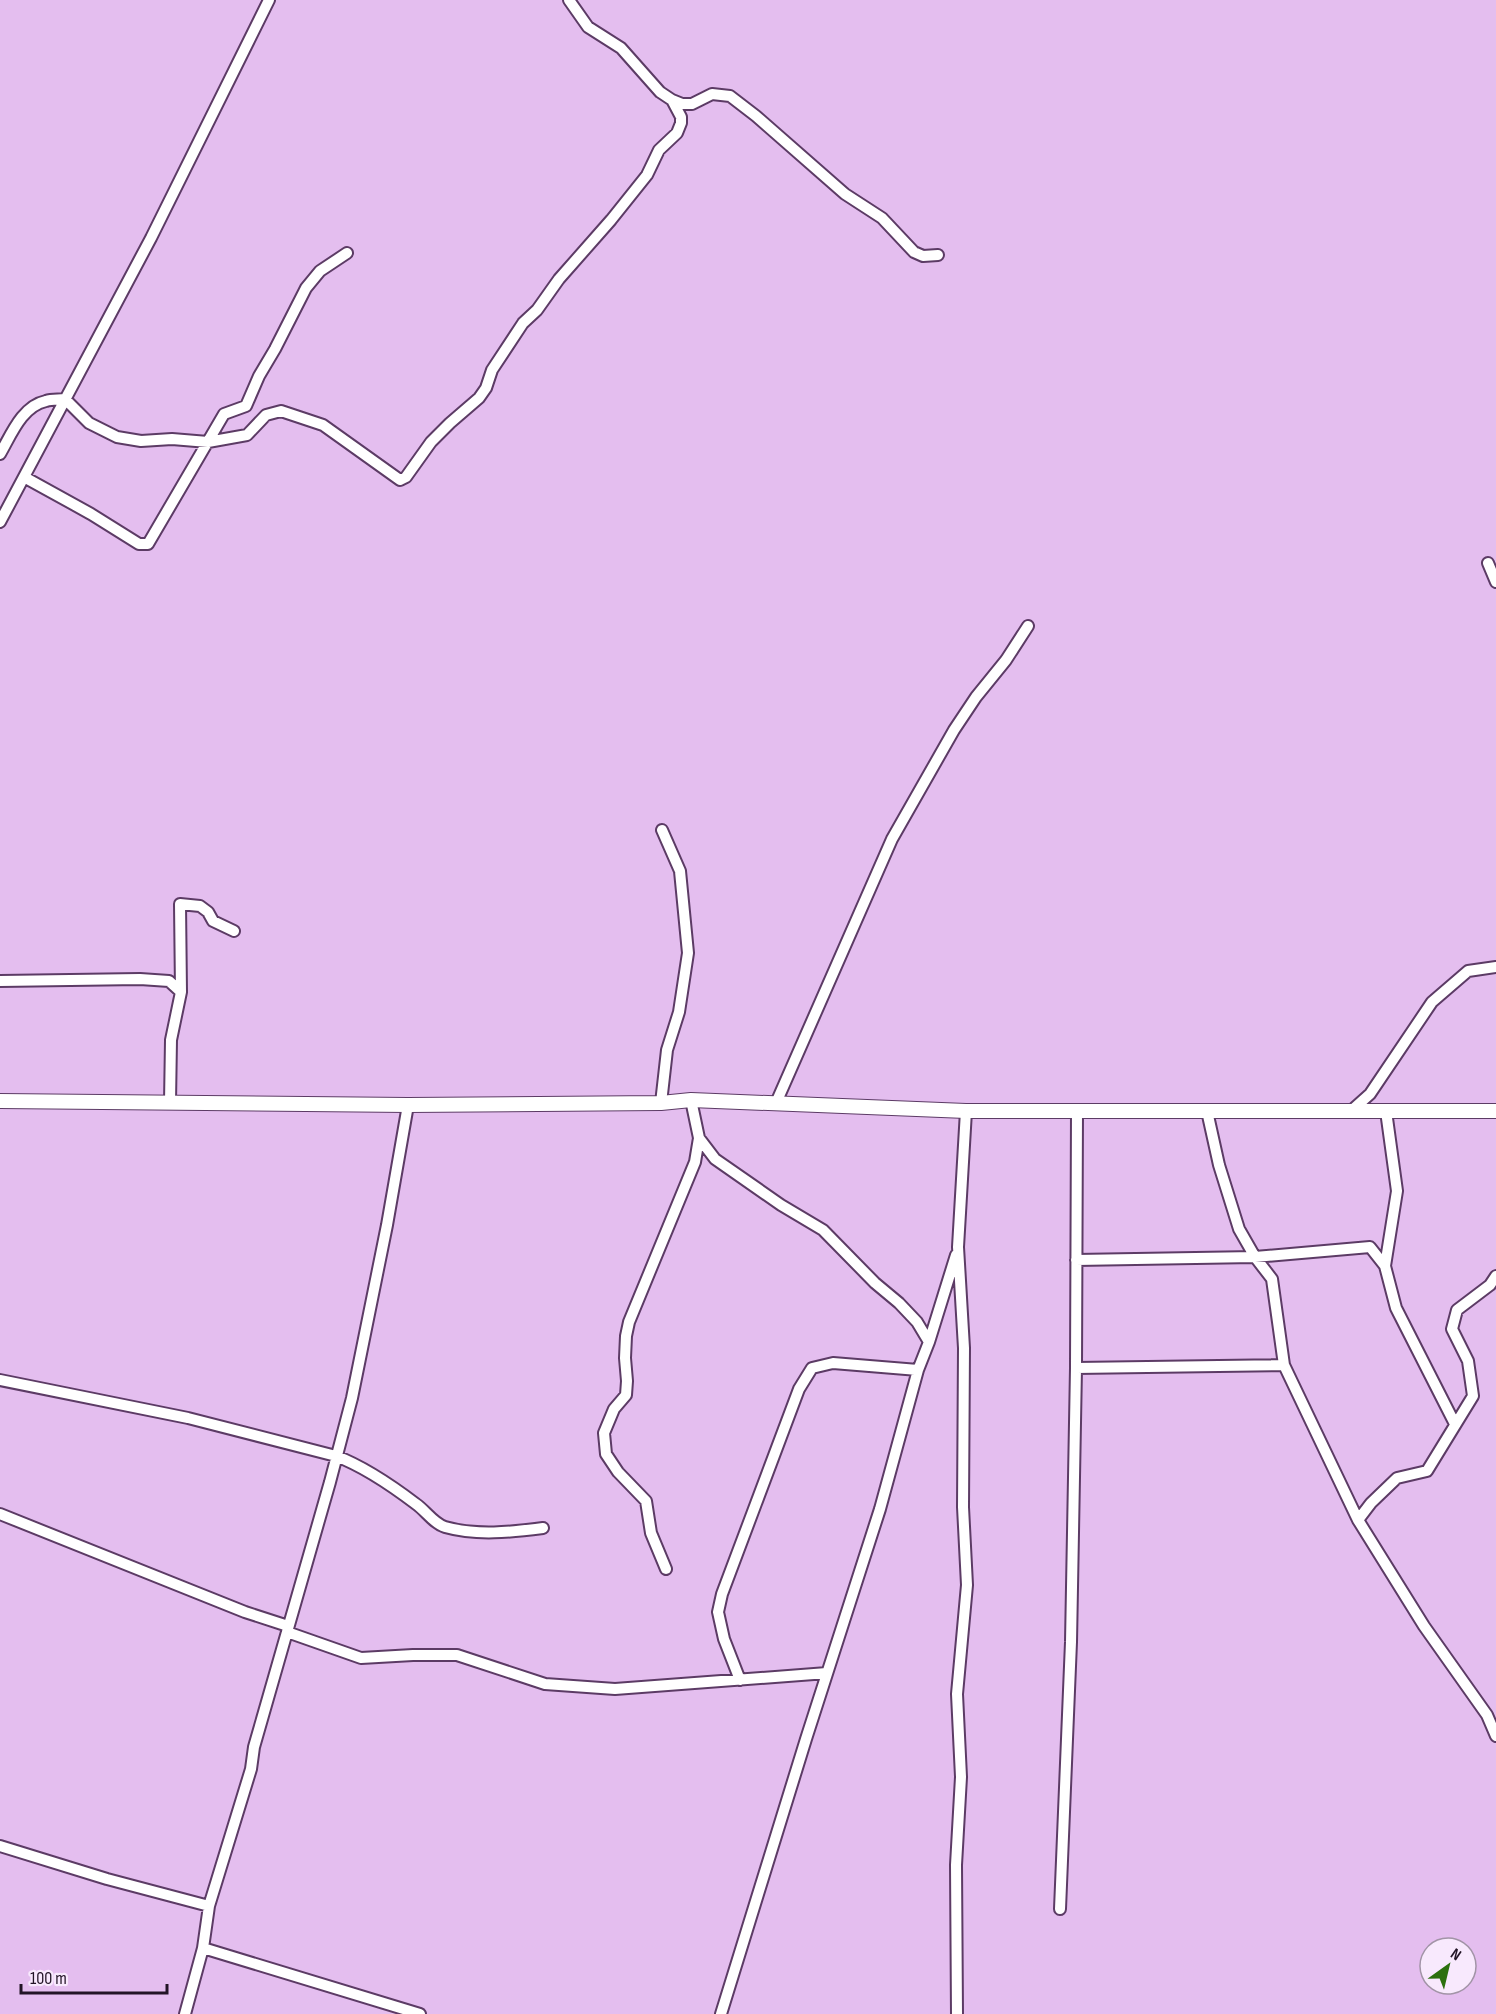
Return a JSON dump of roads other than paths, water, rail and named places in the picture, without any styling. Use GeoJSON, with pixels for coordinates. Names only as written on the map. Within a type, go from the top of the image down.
{"type":"FeatureCollection","features":[{"type":"Feature","properties":{"kind":"main road"},"geometry":{"type":"LineString","coordinates":[[0,1101],[408,1105],[661,1103],[691,1100],[966,1111],[1496,1111]]}},
{"type":"Feature","properties":{"kind":"street"},"geometry":{"type":"LineString","coordinates":[[0,522],[151,238],[269,0]]}},
{"type":"Feature","properties":{"kind":"street"},"geometry":{"type":"LineString","coordinates":[[569,0],[588,27],[621,48],[660,92],[682,104],[692,104],[712,94],[730,96],[845,194],[882,218],[914,252],[924,256],[938,255]]}},
{"type":"Feature","properties":{"kind":"street"},"geometry":{"type":"LineString","coordinates":[[65,399],[89,423],[117,437],[141,441],[172,439],[208,442],[247,435],[266,415],[280,411],[323,424],[400,480],[406,477],[431,442],[479,398],[486,388],[492,370],[523,323],[537,310],[559,279],[647,175],[659,150],[677,133],[681,123],[681,117],[672,100]]}},
{"type":"Feature","properties":{"kind":"street"},"geometry":{"type":"LineString","coordinates":[[24,477],[139,544],[148,544],[224,414],[246,405],[259,375],[306,288],[320,271],[347,253]]}},
{"type":"Feature","properties":{"kind":"street"},"geometry":{"type":"LineString","coordinates":[[0,454],[21,417],[30,408],[45,401],[65,399]]}},
{"type":"Feature","properties":{"kind":"street"},"geometry":{"type":"LineString","coordinates":[[1488,563],[1496,582]]}},
{"type":"Feature","properties":{"kind":"street"},"geometry":{"type":"LineString","coordinates":[[776,1103],[892,839],[954,730],[1028,626]]}},
{"type":"Feature","properties":{"kind":"street"},"geometry":{"type":"LineString","coordinates":[[661,1103],[667,1050],[679,1012],[688,953],[680,871],[662,830]]}},
{"type":"Feature","properties":{"kind":"street"},"geometry":{"type":"LineString","coordinates":[[170,1102],[171,1040],[181,992],[180,904],[200,906],[208,912],[213,921],[234,931]]}},
{"type":"Feature","properties":{"kind":"street"},"geometry":{"type":"LineString","coordinates":[[1352,1111],[1370,1094],[1432,1002],[1468,971],[1496,967]]}},
{"type":"Feature","properties":{"kind":"street"},"geometry":{"type":"LineString","coordinates":[[0,981],[169,981],[181,992]]}},
{"type":"Feature","properties":{"kind":"street"},"geometry":{"type":"LineString","coordinates":[[666,1569],[651,1533],[646,1501],[618,1472],[606,1455],[604,1433],[614,1410],[626,1395],[624,1358],[629,1322],[695,1162],[699,1138],[691,1100]]}},
{"type":"Feature","properties":{"kind":"street"},"geometry":{"type":"LineString","coordinates":[[185,2014],[203,1948],[209,1906],[251,1768],[254,1747],[330,1482],[354,1386],[387,1225],[408,1105]]}},
{"type":"Feature","properties":{"kind":"street"},"geometry":{"type":"LineString","coordinates":[[957,2014],[956,1865],[961,1777],[957,1694],[967,1585],[963,1507],[964,1348],[958,1247],[966,1111]]}},
{"type":"Feature","properties":{"kind":"street"},"geometry":{"type":"LineString","coordinates":[[1060,1909],[1071,1642],[1076,1368],[1077,1111]]}},
{"type":"Feature","properties":{"kind":"street"},"geometry":{"type":"LineString","coordinates":[[1207,1111],[1219,1165],[1239,1229],[1255,1257],[1272,1279],[1284,1365],[1358,1520],[1424,1626],[1487,1715],[1496,1736]]}},
{"type":"Feature","properties":{"kind":"street"},"geometry":{"type":"LineString","coordinates":[[1384,1266],[1397,1191],[1386,1111]]}},
{"type":"Feature","properties":{"kind":"street"},"geometry":{"type":"LineString","coordinates":[[699,1138],[716,1160],[781,1205],[823,1230],[917,1322],[929,1342]]}},
{"type":"Feature","properties":{"kind":"street"},"geometry":{"type":"LineString","coordinates":[[722,2014],[880,1509],[918,1370],[929,1342],[958,1247]]}},
{"type":"Feature","properties":{"kind":"street"},"geometry":{"type":"LineString","coordinates":[[1076,1260],[1255,1257],[1370,1247],[1384,1266],[1396,1308],[1455,1424]]}},
{"type":"Feature","properties":{"kind":"street"},"geometry":{"type":"LineString","coordinates":[[1358,1520],[1371,1503],[1397,1478],[1427,1471],[1473,1396],[1468,1361],[1452,1329],[1457,1310],[1490,1285],[1496,1276]]}},
{"type":"Feature","properties":{"kind":"street"},"geometry":{"type":"LineString","coordinates":[[740,1680],[724,1639],[718,1612],[722,1594],[800,1389],[812,1368],[833,1363],[918,1370]]}},
{"type":"Feature","properties":{"kind":"street"},"geometry":{"type":"LineString","coordinates":[[1076,1368],[1284,1365]]}},
{"type":"Feature","properties":{"kind":"street"},"geometry":{"type":"LineString","coordinates":[[0,1380],[188,1418],[336,1456],[359,1465],[418,1505],[442,1526],[501,1533],[543,1528]]}},
{"type":"Feature","properties":{"kind":"street"},"geometry":{"type":"LineString","coordinates":[[0,1514],[361,1658],[457,1655],[544,1684],[615,1689],[827,1674]]}},
{"type":"Feature","properties":{"kind":"street"},"geometry":{"type":"LineString","coordinates":[[0,1846],[107,1879],[209,1906]]}},
{"type":"Feature","properties":{"kind":"street"},"geometry":{"type":"LineString","coordinates":[[203,1948],[420,2014]]}}]}
